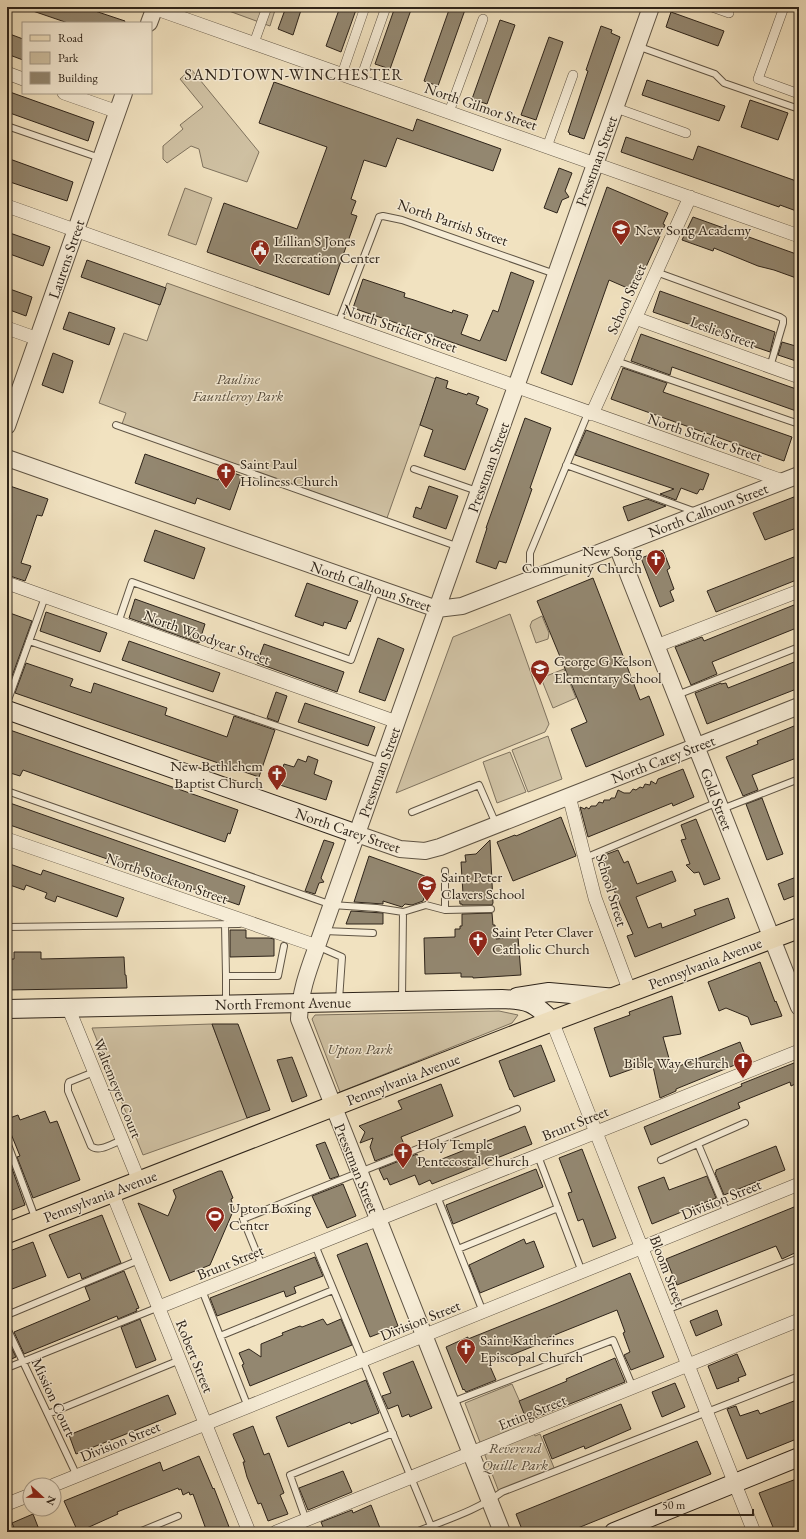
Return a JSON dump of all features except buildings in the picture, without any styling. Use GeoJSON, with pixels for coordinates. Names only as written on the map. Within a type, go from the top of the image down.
{"type":"FeatureCollection","features":[{"type":"Feature","properties":{"kind":"main road","name":"North Carey Street"},"geometry":{"type":"LineString","coordinates":[[7,710],[357,834]]}},
{"type":"Feature","properties":{"kind":"main road","name":"Pennsylvania Avenue"},"geometry":{"type":"LineString","coordinates":[[7,1233],[139,1180],[552,1021],[799,928]]}},
{"type":"Feature","properties":{"kind":"main road"},"geometry":{"type":"LineString","coordinates":[[502,999],[549,992],[623,995]]}},
{"type":"Feature","properties":{"kind":"main road","name":"North Fremont Avenue"},"geometry":{"type":"LineString","coordinates":[[7,1008],[502,999],[520,1000],[533,1004],[541,1009],[552,1021]]}},
{"type":"Feature","properties":{"kind":"main road"},"geometry":{"type":"LineString","coordinates":[[614,1532],[799,1457]]}},
{"type":"Feature","properties":{"kind":"street"},"geometry":{"type":"LineString","coordinates":[[254,43],[267,7]]}},
{"type":"Feature","properties":{"kind":"street"},"geometry":{"type":"LineString","coordinates":[[342,74],[366,7]]}},
{"type":"Feature","properties":{"kind":"street"},"geometry":{"type":"LineString","coordinates":[[360,81],[386,7]]}},
{"type":"Feature","properties":{"kind":"street","name":"Presstman Street"},"geometry":{"type":"LineString","coordinates":[[502,1532],[299,1019],[300,1003],[303,988],[320,938],[651,7]]}},
{"type":"Feature","properties":{"kind":"street"},"geometry":{"type":"LineString","coordinates":[[712,7],[729,13]]}},
{"type":"Feature","properties":{"kind":"street"},"geometry":{"type":"LineString","coordinates":[[784,7],[758,79],[799,94]]}},
{"type":"Feature","properties":{"kind":"street","name":"North Gilmor Street"},"geometry":{"type":"LineString","coordinates":[[152,11],[254,43],[799,236]]}},
{"type":"Feature","properties":{"kind":"street"},"geometry":{"type":"LineString","coordinates":[[449,112],[482,19]]}},
{"type":"Feature","properties":{"kind":"street"},"geometry":{"type":"LineString","coordinates":[[7,73],[22,79]]}},
{"type":"Feature","properties":{"kind":"street"},"geometry":{"type":"LineString","coordinates":[[547,147],[573,75]]}},
{"type":"Feature","properties":{"kind":"street"},"geometry":{"type":"LineString","coordinates":[[67,94],[118,112]]}},
{"type":"Feature","properties":{"kind":"street","name":"Laurens Street"},"geometry":{"type":"LineString","coordinates":[[7,426],[124,94]]}},
{"type":"Feature","properties":{"kind":"street"},"geometry":{"type":"LineString","coordinates":[[616,108],[686,133]]}},
{"type":"Feature","properties":{"kind":"street","name":"School Street"},"geometry":{"type":"LineString","coordinates":[[590,414],[616,361],[690,197]]}},
{"type":"Feature","properties":{"kind":"street","name":"North Stricker Street"},"geometry":{"type":"LineString","coordinates":[[7,206],[517,386],[590,414],[783,481]]}},
{"type":"Feature","properties":{"kind":"street","name":"Leslie Street"},"geometry":{"type":"LineString","coordinates":[[635,318],[799,377]]}},
{"type":"Feature","properties":{"kind":"street"},"geometry":{"type":"LineString","coordinates":[[7,328],[38,339]]}},
{"type":"Feature","properties":{"kind":"street","name":"North Calhoun Street"},"geometry":{"type":"LineString","coordinates":[[7,458],[437,609],[462,606],[799,475]]}},
{"type":"Feature","properties":{"kind":"street","name":"Gold Street"},"geometry":{"type":"LineString","coordinates":[[616,546],[799,1007]]}},
{"type":"Feature","properties":{"kind":"street","name":"North Woodyear Street"},"geometry":{"type":"LineString","coordinates":[[7,583],[397,722]]}},
{"type":"Feature","properties":{"kind":"street"},"geometry":{"type":"LineString","coordinates":[[656,646],[799,591]]}},
{"type":"Feature","properties":{"kind":"street","name":"North Carey Street"},"geometry":{"type":"LineString","coordinates":[[357,834],[400,849],[425,851],[440,847],[799,706]]}},
{"type":"Feature","properties":{"kind":"street","name":"School Street"},"geometry":{"type":"LineString","coordinates":[[569,796],[595,898],[623,995]]}},
{"type":"Feature","properties":{"kind":"street","name":"North Stockton Street"},"geometry":{"type":"LineString","coordinates":[[7,839],[251,924],[320,938]]}},
{"type":"Feature","properties":{"kind":"street","name":"Waltemeyer Court"},"geometry":{"type":"LineString","coordinates":[[68,1008],[139,1180]]}},
{"type":"Feature","properties":{"kind":"street","name":"Bloom Street"},"geometry":{"type":"LineString","coordinates":[[552,1021],[754,1532]]}},
{"type":"Feature","properties":{"kind":"street","name":"Brunt Street"},"geometry":{"type":"LineString","coordinates":[[159,1307],[799,1051]]}},
{"type":"Feature","properties":{"kind":"street","name":"Division Street"},"geometry":{"type":"LineString","coordinates":[[62,1482],[799,1184]]}},
{"type":"Feature","properties":{"kind":"street","name":"Robert Street"},"geometry":{"type":"LineString","coordinates":[[112,1192],[249,1532]]}},
{"type":"Feature","properties":{"kind":"street","name":"Etting Street"},"geometry":{"type":"LineString","coordinates":[[276,1532],[799,1320]]}},
{"type":"Feature","properties":{"kind":"street"},"geometry":{"type":"LineString","coordinates":[[7,1504],[22,1498]]}},
{"type":"Feature","properties":{"kind":"lane"},"geometry":{"type":"LineString","coordinates":[[637,46],[715,74],[724,83],[799,109]]}},
{"type":"Feature","properties":{"kind":"lane"},"geometry":{"type":"LineString","coordinates":[[7,126],[101,158]]}},
{"type":"Feature","properties":{"kind":"lane","name":"North Parrish Street"},"geometry":{"type":"LineString","coordinates":[[338,324],[379,217],[383,216],[402,220],[556,275]]}},
{"type":"Feature","properties":{"kind":"lane"},"geometry":{"type":"LineString","coordinates":[[656,272],[780,316],[783,319],[783,323],[770,367]]}},
{"type":"Feature","properties":{"kind":"lane"},"geometry":{"type":"LineString","coordinates":[[616,361],[799,424]]}},
{"type":"Feature","properties":{"kind":"lane","name":"School Street"},"geometry":{"type":"LineString","coordinates":[[535,577],[530,567],[530,553],[566,465],[590,414]]}},
{"type":"Feature","properties":{"kind":"lane"},"geometry":{"type":"LineString","coordinates":[[116,425],[459,547]]}},
{"type":"Feature","properties":{"kind":"lane"},"geometry":{"type":"LineString","coordinates":[[566,465],[700,514]]}},
{"type":"Feature","properties":{"kind":"lane"},"geometry":{"type":"LineString","coordinates":[[414,469],[479,491]]}},
{"type":"Feature","properties":{"kind":"lane"},"geometry":{"type":"LineString","coordinates":[[118,623],[132,582],[351,660],[377,588]]}},
{"type":"Feature","properties":{"kind":"lane"},"geometry":{"type":"LineString","coordinates":[[7,703],[45,597]]}},
{"type":"Feature","properties":{"kind":"lane"},"geometry":{"type":"LineString","coordinates":[[29,641],[383,762]]}},
{"type":"Feature","properties":{"kind":"lane"},"geometry":{"type":"LineString","coordinates":[[676,696],[799,647]]}},
{"type":"Feature","properties":{"kind":"lane"},"geometry":{"type":"LineString","coordinates":[[585,858],[719,806],[799,779]]}},
{"type":"Feature","properties":{"kind":"lane"},"geometry":{"type":"LineString","coordinates":[[412,812],[479,785],[496,825]]}},
{"type":"Feature","properties":{"kind":"lane"},"geometry":{"type":"LineString","coordinates":[[7,791],[332,905],[377,908],[403,912],[426,905],[445,910],[491,909]]}},
{"type":"Feature","properties":{"kind":"lane"},"geometry":{"type":"LineString","coordinates":[[445,871],[445,910]]}},
{"type":"Feature","properties":{"kind":"lane"},"geometry":{"type":"LineString","coordinates":[[402,1001],[403,912]]}},
{"type":"Feature","properties":{"kind":"lane"},"geometry":{"type":"LineString","coordinates":[[225,924],[226,1004]]}},
{"type":"Feature","properties":{"kind":"lane"},"geometry":{"type":"LineString","coordinates":[[7,927],[251,924]]}},
{"type":"Feature","properties":{"kind":"lane"},"geometry":{"type":"LineString","coordinates":[[320,938],[373,933]]}},
{"type":"Feature","properties":{"kind":"lane"},"geometry":{"type":"LineString","coordinates":[[320,938],[342,957],[339,1002]]}},
{"type":"Feature","properties":{"kind":"lane"},"geometry":{"type":"LineString","coordinates":[[226,976],[278,976],[284,946]]}},
{"type":"Feature","properties":{"kind":"lane"},"geometry":{"type":"LineString","coordinates":[[94,1072],[70,1082],[68,1085],[68,1091],[91,1146],[94,1148],[102,1148],[122,1140]]}},
{"type":"Feature","properties":{"kind":"lane"},"geometry":{"type":"LineString","coordinates":[[262,1266],[243,1219],[517,1109]]}},
{"type":"Feature","properties":{"kind":"lane"},"geometry":{"type":"LineString","coordinates":[[661,1160],[745,1123]]}},
{"type":"Feature","properties":{"kind":"lane"},"geometry":{"type":"LineString","coordinates":[[7,1142],[37,1221]]}},
{"type":"Feature","properties":{"kind":"lane"},"geometry":{"type":"LineString","coordinates":[[698,1144],[727,1213]]}},
{"type":"Feature","properties":{"kind":"lane"},"geometry":{"type":"LineString","coordinates":[[538,1155],[582,1272]]}},
{"type":"Feature","properties":{"kind":"lane"},"geometry":{"type":"LineString","coordinates":[[436,1196],[483,1312]]}},
{"type":"Feature","properties":{"kind":"lane"},"geometry":{"type":"LineString","coordinates":[[458,1249],[558,1208]]}},
{"type":"Feature","properties":{"kind":"lane"},"geometry":{"type":"LineString","coordinates":[[315,1245],[431,1526]]}},
{"type":"Feature","properties":{"kind":"lane"},"geometry":{"type":"LineString","coordinates":[[666,1310],[799,1258]]}},
{"type":"Feature","properties":{"kind":"lane"},"geometry":{"type":"LineString","coordinates":[[7,1315],[139,1260]]}},
{"type":"Feature","properties":{"kind":"lane"},"geometry":{"type":"LineString","coordinates":[[202,1290],[248,1407]]}},
{"type":"Feature","properties":{"kind":"lane"},"geometry":{"type":"LineString","coordinates":[[220,1336],[333,1290]]}},
{"type":"Feature","properties":{"kind":"lane","name":"Brunt Street"},"geometry":{"type":"LineString","coordinates":[[7,1368],[159,1307]]}},
{"type":"Feature","properties":{"kind":"lane","name":"Mission Court"},"geometry":{"type":"LineString","coordinates":[[7,1328],[77,1476]]}},
{"type":"Feature","properties":{"kind":"lane"},"geometry":{"type":"LineString","coordinates":[[451,1402],[613,1340],[633,1388]]}},
{"type":"Feature","properties":{"kind":"lane"},"geometry":{"type":"LineString","coordinates":[[48,1414],[180,1360]]}},
{"type":"Feature","properties":{"kind":"lane"},"geometry":{"type":"LineString","coordinates":[[416,1532],[490,1501],[502,1492],[799,1376]]}},
{"type":"Feature","properties":{"kind":"lane"},"geometry":{"type":"LineString","coordinates":[[306,1520],[290,1475],[393,1433]]}},
{"type":"Feature","properties":{"kind":"lane"},"geometry":{"type":"LineString","coordinates":[[139,1532],[178,1516]]}},
{"type":"Feature","properties":{"kind":"green space"},"geometry":{"type":"Polygon","coordinates":[[[218,7],[276,7],[270,26],[218,7]]]}},
{"type":"Feature","properties":{"kind":"green space"},"geometry":{"type":"Polygon","coordinates":[[[191,69],[259,152],[247,182],[203,167],[199,149],[191,146],[167,163],[163,159],[163,146],[183,129],[180,125],[203,107],[180,79],[191,69]]]}},
{"type":"Feature","properties":{"kind":"green space"},"geometry":{"type":"Polygon","coordinates":[[[185,188],[212,198],[196,245],[168,235],[185,188]]]}},
{"type":"Feature","properties":{"kind":"green space","name":"Pauline Fauntleroy Park"},"geometry":{"type":"Polygon","coordinates":[[[167,283],[436,379],[387,518],[122,424],[126,413],[99,403],[124,333],[147,341],[167,283]]]}},
{"type":"Feature","properties":{"kind":"green space"},"geometry":{"type":"Polygon","coordinates":[[[510,614],[549,724],[545,732],[396,793],[453,637],[510,614]]]}},
{"type":"Feature","properties":{"kind":"green space"},"geometry":{"type":"Polygon","coordinates":[[[542,616],[549,633],[548,639],[536,643],[530,626],[532,621],[542,616]]]}},
{"type":"Feature","properties":{"kind":"green space"},"geometry":{"type":"Polygon","coordinates":[[[564,669],[576,698],[553,708],[541,678],[564,669]]]}},
{"type":"Feature","properties":{"kind":"green space"},"geometry":{"type":"Polygon","coordinates":[[[548,736],[562,779],[528,792],[512,750],[548,736]]]}},
{"type":"Feature","properties":{"kind":"green space"},"geometry":{"type":"Polygon","coordinates":[[[510,752],[526,792],[497,803],[483,762],[510,752]]]}},
{"type":"Feature","properties":{"kind":"green space","name":"Upton Park"},"geometry":{"type":"Polygon","coordinates":[[[499,1011],[518,1015],[512,1023],[340,1092],[312,1019],[315,1015],[499,1011]]]}},
{"type":"Feature","properties":{"kind":"green space"},"geometry":{"type":"Polygon","coordinates":[[[212,1024],[231,1074],[250,1117],[143,1155],[92,1028],[212,1024]]]}},
{"type":"Feature","properties":{"kind":"green space","name":"Reverend Quille Park"},"geometry":{"type":"Polygon","coordinates":[[[512,1384],[535,1436],[540,1434],[555,1470],[499,1492],[465,1403],[512,1384]]]}},
{"type":"Feature","properties":{"kind":"place","name":"New Song Academy"},"geometry":{"type":"Point","coordinates":[621,246]}},
{"type":"Feature","properties":{"kind":"place","name":"Lillian S Jones Recreation Center"},"geometry":{"type":"Point","coordinates":[260,266]}},
{"type":"Feature","properties":{"kind":"place","name":"Saint Paul Holiness Church"},"geometry":{"type":"Point","coordinates":[226,489]}},
{"type":"Feature","properties":{"kind":"place","name":"New Song Community Church"},"geometry":{"type":"Point","coordinates":[656,576]}},
{"type":"Feature","properties":{"kind":"place","name":"George G Kelson Elementary School"},"geometry":{"type":"Point","coordinates":[540,686]}},
{"type":"Feature","properties":{"kind":"place","name":"New Bethlehem Baptist Church"},"geometry":{"type":"Point","coordinates":[277,791]}},
{"type":"Feature","properties":{"kind":"place","name":"Saint Peter Clavers School"},"geometry":{"type":"Point","coordinates":[427,902]}},
{"type":"Feature","properties":{"kind":"place","name":"Saint Peter Claver Catholic Church"},"geometry":{"type":"Point","coordinates":[478,957]}},
{"type":"Feature","properties":{"kind":"place","name":"Bible Way Church"},"geometry":{"type":"Point","coordinates":[743,1079]}},
{"type":"Feature","properties":{"kind":"place","name":"Holy Temple Pentecostal Church"},"geometry":{"type":"Point","coordinates":[403,1169]}},
{"type":"Feature","properties":{"kind":"place","name":"Upton Boxing Center"},"geometry":{"type":"Point","coordinates":[215,1233]}},
{"type":"Feature","properties":{"kind":"place","name":"Saint Katherines Episcopal Church"},"geometry":{"type":"Point","coordinates":[466,1365]}},
{"type":"Feature","properties":{"kind":"district","name":"SANDTOWN-WINCHESTER"},"geometry":{"type":"Point","coordinates":[294,74]}}]}
